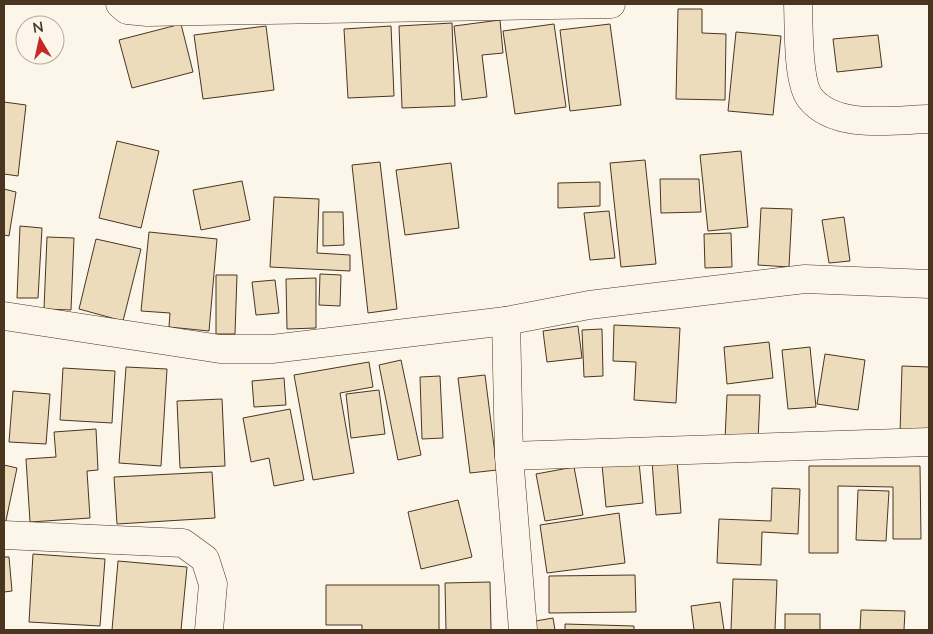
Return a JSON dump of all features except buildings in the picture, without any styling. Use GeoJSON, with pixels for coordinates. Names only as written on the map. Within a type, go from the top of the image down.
{"type":"FeatureCollection","features":[{"type":"Feature","properties":{"kind":"street"},"geometry":{"type":"LineString","coordinates":[[120,4],[127,10],[146,12],[611,4]]}},
{"type":"Feature","properties":{"kind":"street"},"geometry":{"type":"LineString","coordinates":[[798,4],[800,67],[809,97],[830,112],[854,121],[929,119]]}},
{"type":"Feature","properties":{"kind":"street"},"geometry":{"type":"LineString","coordinates":[[4,316],[220,349],[272,349],[506,321],[589,306],[806,279],[929,284]]}},
{"type":"Feature","properties":{"kind":"street"},"geometry":{"type":"LineString","coordinates":[[506,321],[509,456],[523,630]]}},
{"type":"Feature","properties":{"kind":"street"},"geometry":{"type":"LineString","coordinates":[[509,456],[929,442]]}},
{"type":"Feature","properties":{"kind":"street"},"geometry":{"type":"LineString","coordinates":[[4,535],[183,543],[205,560],[213,584],[209,630]]}}]}
